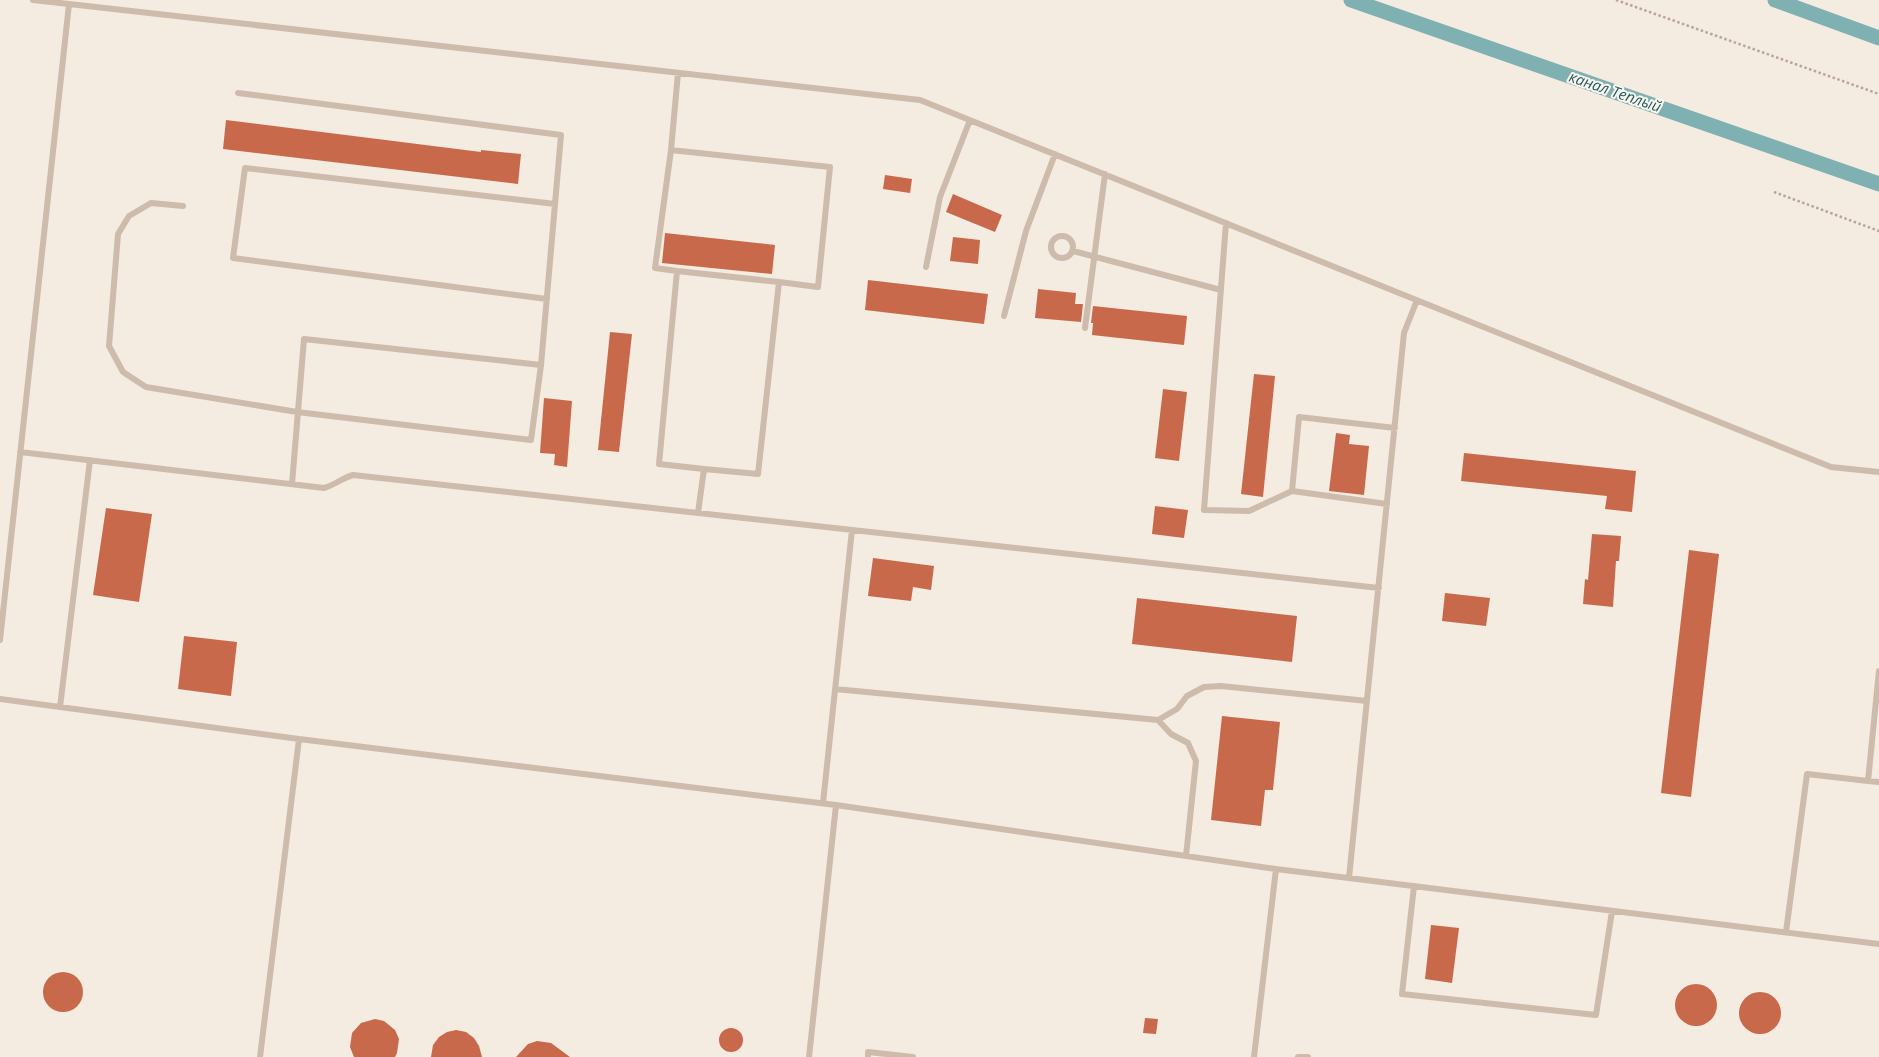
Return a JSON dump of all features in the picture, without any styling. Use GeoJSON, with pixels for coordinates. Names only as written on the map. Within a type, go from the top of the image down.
{"type":"FeatureCollection","features":[{"type":"Feature","properties":{"kind":"lane"},"geometry":{"type":"LineString","coordinates":[[33,0],[920,100],[1831,467],[1879,472]]}},
{"type":"Feature","properties":{"kind":"lane"},"geometry":{"type":"LineString","coordinates":[[0,640],[69,4]]}},
{"type":"Feature","properties":{"kind":"lane"},"geometry":{"type":"LineString","coordinates":[[671,150],[830,167],[818,287],[655,268],[671,150],[678,72]]}},
{"type":"Feature","properties":{"kind":"lane"},"geometry":{"type":"LineString","coordinates":[[182,206],[151,203],[129,216],[118,234],[109,346],[123,372],[146,388],[297,412],[530,440],[541,365],[561,135],[238,93]]}},
{"type":"Feature","properties":{"kind":"lane"},"geometry":{"type":"LineString","coordinates":[[926,267],[940,197],[970,120]]}},
{"type":"Feature","properties":{"kind":"lane"},"geometry":{"type":"LineString","coordinates":[[1004,316],[1026,231],[1055,154]]}},
{"type":"Feature","properties":{"kind":"lane"},"geometry":{"type":"LineString","coordinates":[[547,299],[233,258],[245,168],[555,204]]}},
{"type":"Feature","properties":{"kind":"lane"},"geometry":{"type":"LineString","coordinates":[[1085,328],[1105,174]]}},
{"type":"Feature","properties":{"kind":"lane"},"geometry":{"type":"LineString","coordinates":[[1226,223],[1204,510],[1249,511],[1292,491],[1387,504]]}},
{"type":"Feature","properties":{"kind":"lane"},"geometry":{"type":"LineString","coordinates":[[1073,251],[1221,290]]}},
{"type":"Feature","properties":{"kind":"lane"},"geometry":{"type":"LineString","coordinates":[[677,271],[659,464],[704,469],[758,474],[779,282]]}},
{"type":"Feature","properties":{"kind":"lane"},"geometry":{"type":"LineString","coordinates":[[1349,878],[1404,333],[1417,300]]}},
{"type":"Feature","properties":{"kind":"lane"},"geometry":{"type":"LineString","coordinates":[[292,484],[304,339],[541,365]]}},
{"type":"Feature","properties":{"kind":"lane"},"geometry":{"type":"LineString","coordinates":[[1292,491],[1299,417],[1395,428]]}},
{"type":"Feature","properties":{"kind":"lane"},"geometry":{"type":"LineString","coordinates":[[20,452],[324,488],[335,485],[343,478],[353,475],[1378,588]]}},
{"type":"Feature","properties":{"kind":"lane"},"geometry":{"type":"LineString","coordinates":[[60,707],[90,460]]}},
{"type":"Feature","properties":{"kind":"lane"},"geometry":{"type":"LineString","coordinates":[[698,513],[704,469]]}},
{"type":"Feature","properties":{"kind":"lane"},"geometry":{"type":"LineString","coordinates":[[823,803],[852,530]]}},
{"type":"Feature","properties":{"kind":"lane"},"geometry":{"type":"LineString","coordinates":[[1868,781],[1879,672]]}},
{"type":"Feature","properties":{"kind":"lane"},"geometry":{"type":"LineString","coordinates":[[835,689],[1158,720],[1177,709],[1187,696],[1204,687],[1221,686],[1367,701]]}},
{"type":"Feature","properties":{"kind":"lane"},"geometry":{"type":"LineString","coordinates":[[0,699],[299,739],[823,803],[1276,869],[1879,944]]}},
{"type":"Feature","properties":{"kind":"lane"},"geometry":{"type":"LineString","coordinates":[[1158,720],[1171,734],[1188,743],[1196,761],[1186,856]]}},
{"type":"Feature","properties":{"kind":"lane"},"geometry":{"type":"LineString","coordinates":[[260,1057],[299,739]]}},
{"type":"Feature","properties":{"kind":"lane"},"geometry":{"type":"LineString","coordinates":[[1786,932],[1807,774],[1879,782]]}},
{"type":"Feature","properties":{"kind":"lane"},"geometry":{"type":"LineString","coordinates":[[809,1057],[836,805]]}},
{"type":"Feature","properties":{"kind":"lane"},"geometry":{"type":"LineString","coordinates":[[1254,1057],[1276,869]]}},
{"type":"Feature","properties":{"kind":"lane"},"geometry":{"type":"LineString","coordinates":[[1414,886],[1402,994],[1596,1016],[1612,911]]}},
{"type":"Feature","properties":{"kind":"lane"},"geometry":{"type":"LineString","coordinates":[[868,1057],[868,1052],[913,1057]]}},
{"type":"Feature","properties":{"kind":"lane"},"geometry":{"type":"LineString","coordinates":[[1298,1057],[1308,1057]]}},
{"type":"Feature","properties":{"kind":"path"},"geometry":{"type":"LineString","coordinates":[[1616,0],[1879,94]]}},
{"type":"Feature","properties":{"kind":"path"},"geometry":{"type":"LineString","coordinates":[[1774,192],[1879,231]]}},
{"type":"Feature","properties":{"kind":"building"},"geometry":{"type":"Polygon","coordinates":[[[226,120],[481,152],[481,150],[521,154],[518,184],[223,149],[226,120]]]}},
{"type":"Feature","properties":{"kind":"building"},"geometry":{"type":"Polygon","coordinates":[[[885,175],[912,179],[910,193],[883,189],[885,175]]]}},
{"type":"Feature","properties":{"kind":"building"},"geometry":{"type":"Polygon","coordinates":[[[953,194],[1002,215],[995,232],[946,212],[953,194]]]}},
{"type":"Feature","properties":{"kind":"building"},"geometry":{"type":"Polygon","coordinates":[[[665,233],[775,245],[772,274],[662,263],[665,233]]]}},
{"type":"Feature","properties":{"kind":"building"},"geometry":{"type":"Polygon","coordinates":[[[953,237],[980,240],[978,264],[950,261],[953,237]]]}},
{"type":"Feature","properties":{"kind":"building"},"geometry":{"type":"Polygon","coordinates":[[[868,280],[988,294],[984,324],[865,310],[868,280]]]}},
{"type":"Feature","properties":{"kind":"building"},"geometry":{"type":"Polygon","coordinates":[[[1038,289],[1076,293],[1075,304],[1083,304],[1081,322],[1035,318],[1038,289]]]}},
{"type":"Feature","properties":{"kind":"building"},"geometry":{"type":"Polygon","coordinates":[[[1093,306],[1187,316],[1184,345],[1092,335],[1093,306]]]}},
{"type":"Feature","properties":{"kind":"building"},"geometry":{"type":"Polygon","coordinates":[[[610,332],[632,334],[619,452],[598,450],[610,332]]]}},
{"type":"Feature","properties":{"kind":"building"},"geometry":{"type":"Polygon","coordinates":[[[1254,374],[1275,376],[1263,497],[1241,494],[1254,374]]]}},
{"type":"Feature","properties":{"kind":"building"},"geometry":{"type":"Polygon","coordinates":[[[1163,389],[1187,392],[1179,461],[1155,458],[1163,389]]]}},
{"type":"Feature","properties":{"kind":"building"},"geometry":{"type":"Polygon","coordinates":[[[544,398],[572,401],[567,467],[554,465],[555,454],[540,453],[544,398]]]}},
{"type":"Feature","properties":{"kind":"building"},"geometry":{"type":"Polygon","coordinates":[[[1336,433],[1350,435],[1349,444],[1369,446],[1364,495],[1329,491],[1336,433]]]}},
{"type":"Feature","properties":{"kind":"building"},"geometry":{"type":"Polygon","coordinates":[[[1464,453],[1636,471],[1632,512],[1605,509],[1607,496],[1461,481],[1464,453]]]}},
{"type":"Feature","properties":{"kind":"building"},"geometry":{"type":"Polygon","coordinates":[[[1155,506],[1188,510],[1184,538],[1152,534],[1155,506]]]}},
{"type":"Feature","properties":{"kind":"building"},"geometry":{"type":"Polygon","coordinates":[[[106,508],[152,514],[139,602],[93,595],[106,508]]]}},
{"type":"Feature","properties":{"kind":"building"},"geometry":{"type":"Polygon","coordinates":[[[1592,534],[1621,536],[1619,561],[1616,561],[1613,607],[1583,604],[1585,579],[1588,580],[1592,534]]]}},
{"type":"Feature","properties":{"kind":"building"},"geometry":{"type":"Polygon","coordinates":[[[1689,550],[1719,554],[1691,797],[1661,793],[1689,550]]]}},
{"type":"Feature","properties":{"kind":"building"},"geometry":{"type":"Polygon","coordinates":[[[873,558],[934,566],[931,590],[913,587],[911,601],[868,596],[873,558]]]}},
{"type":"Feature","properties":{"kind":"building"},"geometry":{"type":"Polygon","coordinates":[[[1445,593],[1490,598],[1486,626],[1442,621],[1445,593]]]}},
{"type":"Feature","properties":{"kind":"building"},"geometry":{"type":"Polygon","coordinates":[[[1137,598],[1297,616],[1292,662],[1132,644],[1137,598]]]}},
{"type":"Feature","properties":{"kind":"building"},"geometry":{"type":"Polygon","coordinates":[[[184,636],[237,642],[231,696],[178,689],[184,636]]]}},
{"type":"Feature","properties":{"kind":"building"},"geometry":{"type":"Polygon","coordinates":[[[1222,716],[1280,722],[1273,790],[1265,790],[1261,826],[1211,820],[1222,716]]]}},
{"type":"Feature","properties":{"kind":"building"},"geometry":{"type":"Polygon","coordinates":[[[1431,925],[1459,928],[1452,983],[1425,979],[1431,925]]]}},
{"type":"Feature","properties":{"kind":"building"},"geometry":{"type":"Polygon","coordinates":[[[67,972],[74,975],[80,981],[83,992],[82,1000],[74,1009],[67,1012],[59,1012],[52,1009],[44,1000],[43,988],[46,981],[55,973],[67,972]]]}},
{"type":"Feature","properties":{"kind":"building"},"geometry":{"type":"Polygon","coordinates":[[[1700,984],[1708,987],[1714,993],[1717,1005],[1714,1017],[1708,1023],[1692,1026],[1684,1023],[1678,1017],[1675,1001],[1678,993],[1684,987],[1700,984]]]}},
{"type":"Feature","properties":{"kind":"building"},"geometry":{"type":"Polygon","coordinates":[[[1764,992],[1772,995],[1778,1001],[1781,1013],[1778,1025],[1772,1031],[1756,1034],[1748,1031],[1742,1025],[1739,1009],[1742,1001],[1748,995],[1764,992]]]}},
{"type":"Feature","properties":{"kind":"building"},"geometry":{"type":"Polygon","coordinates":[[[1145,1018],[1158,1019],[1156,1034],[1143,1033],[1145,1018]]]}},
{"type":"Feature","properties":{"kind":"building"},"geometry":{"type":"Polygon","coordinates":[[[375,1019],[384,1021],[395,1030],[399,1039],[395,1057],[354,1057],[350,1047],[352,1033],[361,1023],[375,1019]]]}},
{"type":"Feature","properties":{"kind":"building"},"geometry":{"type":"Polygon","coordinates":[[[731,1028],[740,1031],[743,1040],[740,1049],[731,1052],[722,1049],[719,1040],[722,1031],[731,1028]]]}},
{"type":"Feature","properties":{"kind":"building"},"geometry":{"type":"Polygon","coordinates":[[[456,1030],[466,1032],[474,1038],[479,1046],[482,1057],[431,1057],[433,1045],[439,1037],[447,1032],[456,1030]]]}},
{"type":"Feature","properties":{"kind":"building"},"geometry":{"type":"Polygon","coordinates":[[[537,1041],[551,1043],[570,1057],[516,1057],[528,1044],[537,1041]]]}},
{"type":"Feature","properties":{"kind":"waterway","name":"канал Теплый"},"geometry":{"type":"LineString","coordinates":[[1351,0],[1879,184]]}},
{"type":"Feature","properties":{"kind":"waterway","name":"канал Теплый"},"geometry":{"type":"LineString","coordinates":[[1775,0],[1879,38]]}}]}
